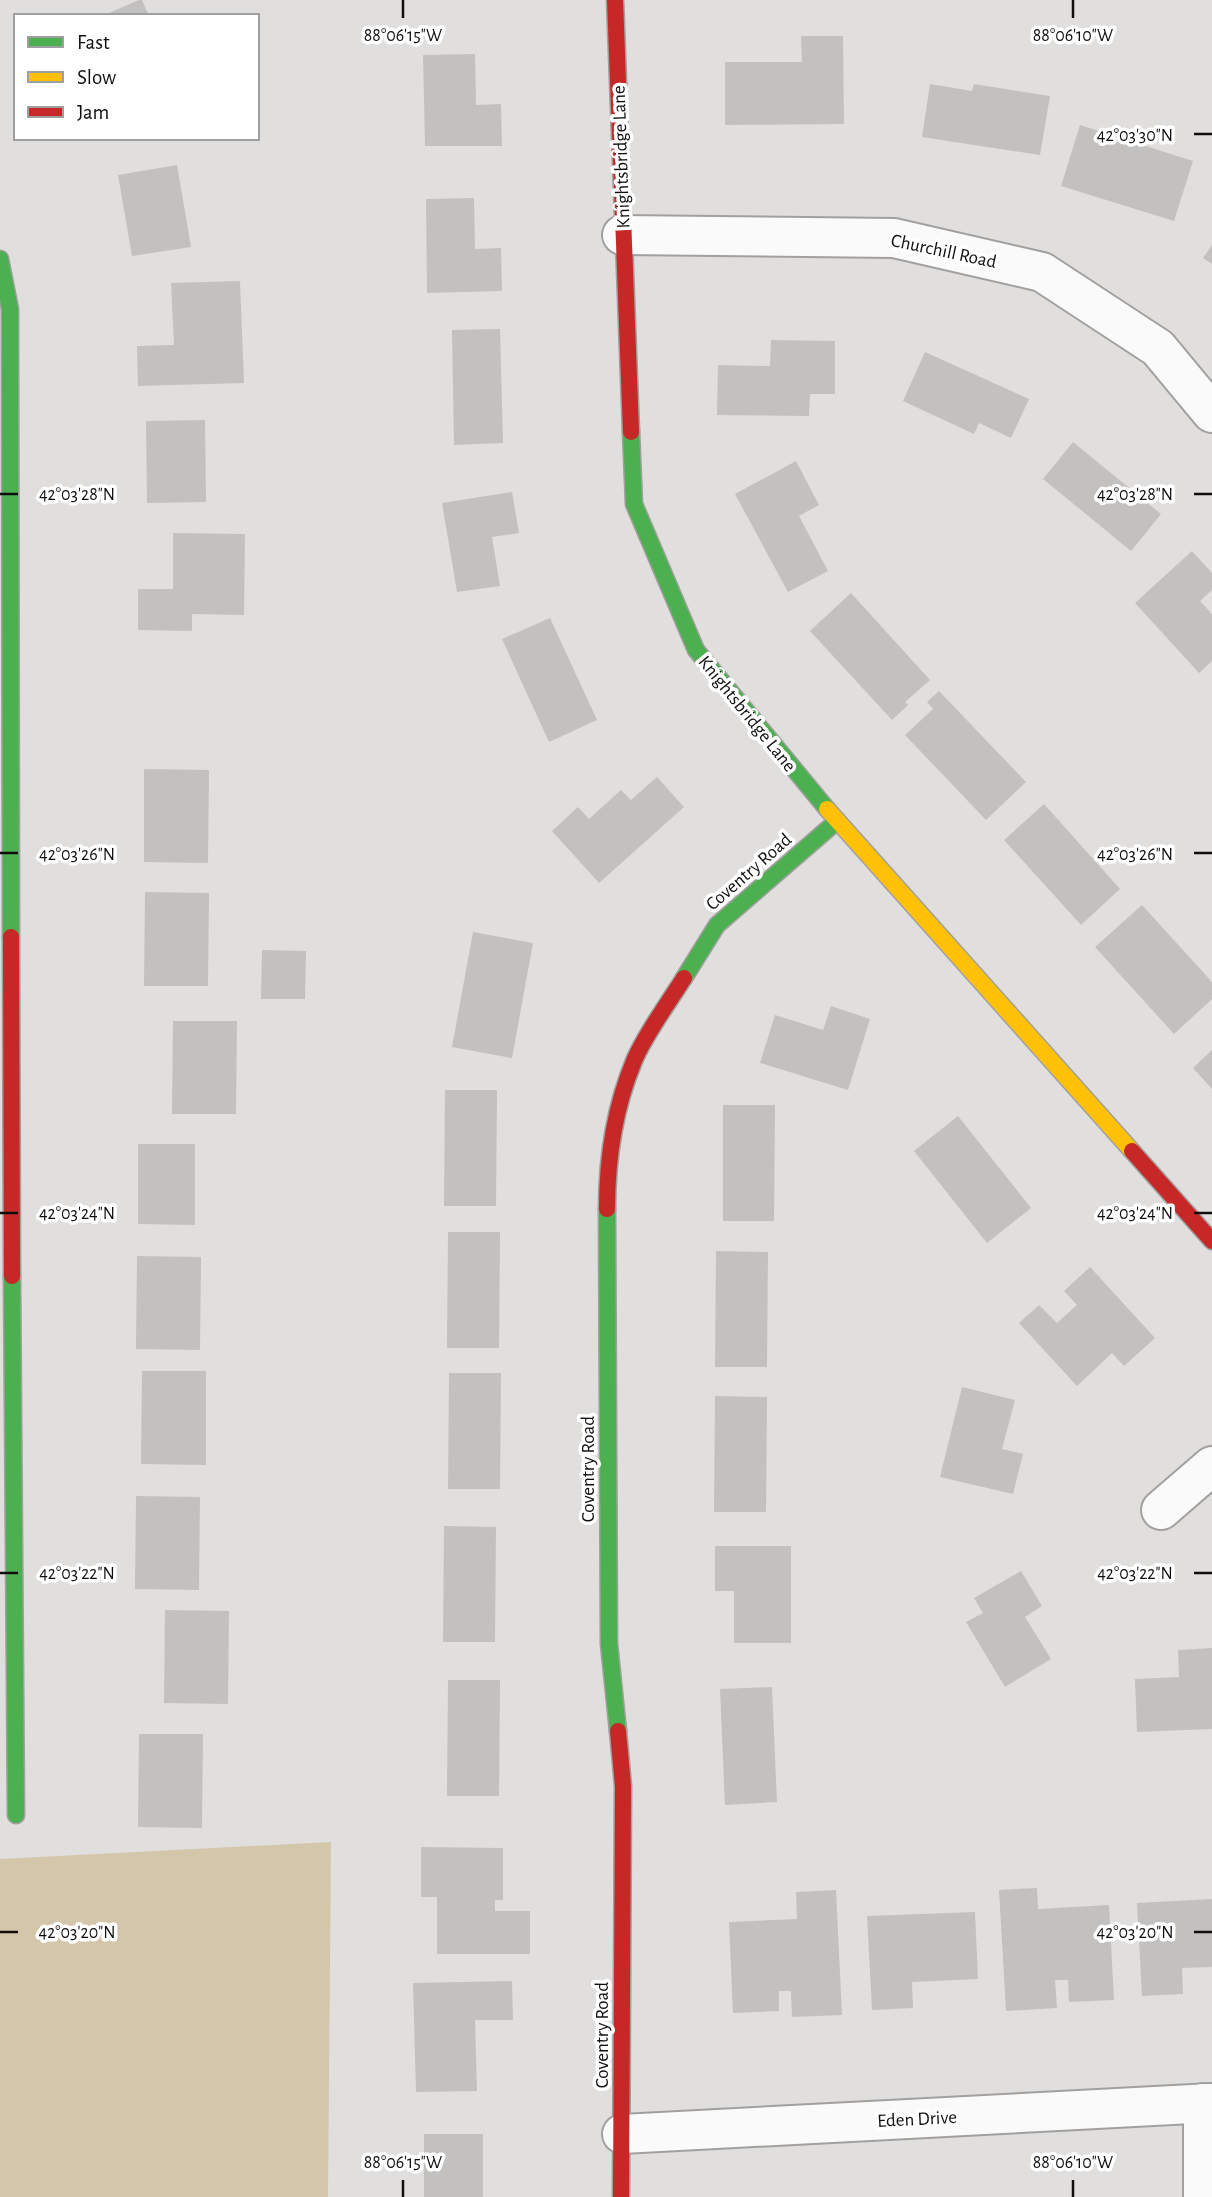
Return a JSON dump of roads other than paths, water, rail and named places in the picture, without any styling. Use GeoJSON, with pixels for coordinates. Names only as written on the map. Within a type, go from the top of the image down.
{"type":"FeatureCollection","features":[{"type":"Feature","properties":{"kind":"street","name":"Knightsbridge Lane"},"geometry":{"type":"LineString","coordinates":[[615,0],[634,504],[696,650],[837,821],[1212,1241]]}},
{"type":"Feature","properties":{"kind":"street","name":"Churchill Road"},"geometry":{"type":"LineString","coordinates":[[622,235],[894,237],[1042,272],[1158,348],[1212,413]]}},
{"type":"Feature","properties":{"kind":"street"},"geometry":{"type":"LineString","coordinates":[[0,259],[5,311],[6,1573],[16,1815]]}},
{"type":"Feature","properties":{"kind":"street","name":"Coventry Road"},"geometry":{"type":"LineString","coordinates":[[621,2197],[623,1786],[609,1631],[607,1220],[611,1134],[634,1060],[717,925],[837,821]]}},
{"type":"Feature","properties":{"kind":"street"},"geometry":{"type":"LineString","coordinates":[[1160,1510],[1212,1466]]}},
{"type":"Feature","properties":{"kind":"street"},"geometry":{"type":"LineString","coordinates":[[1203,2197],[1208,2103]]}},
{"type":"Feature","properties":{"kind":"street","name":"Eden Drive"},"geometry":{"type":"LineString","coordinates":[[622,2134],[1208,2103]]}}]}
